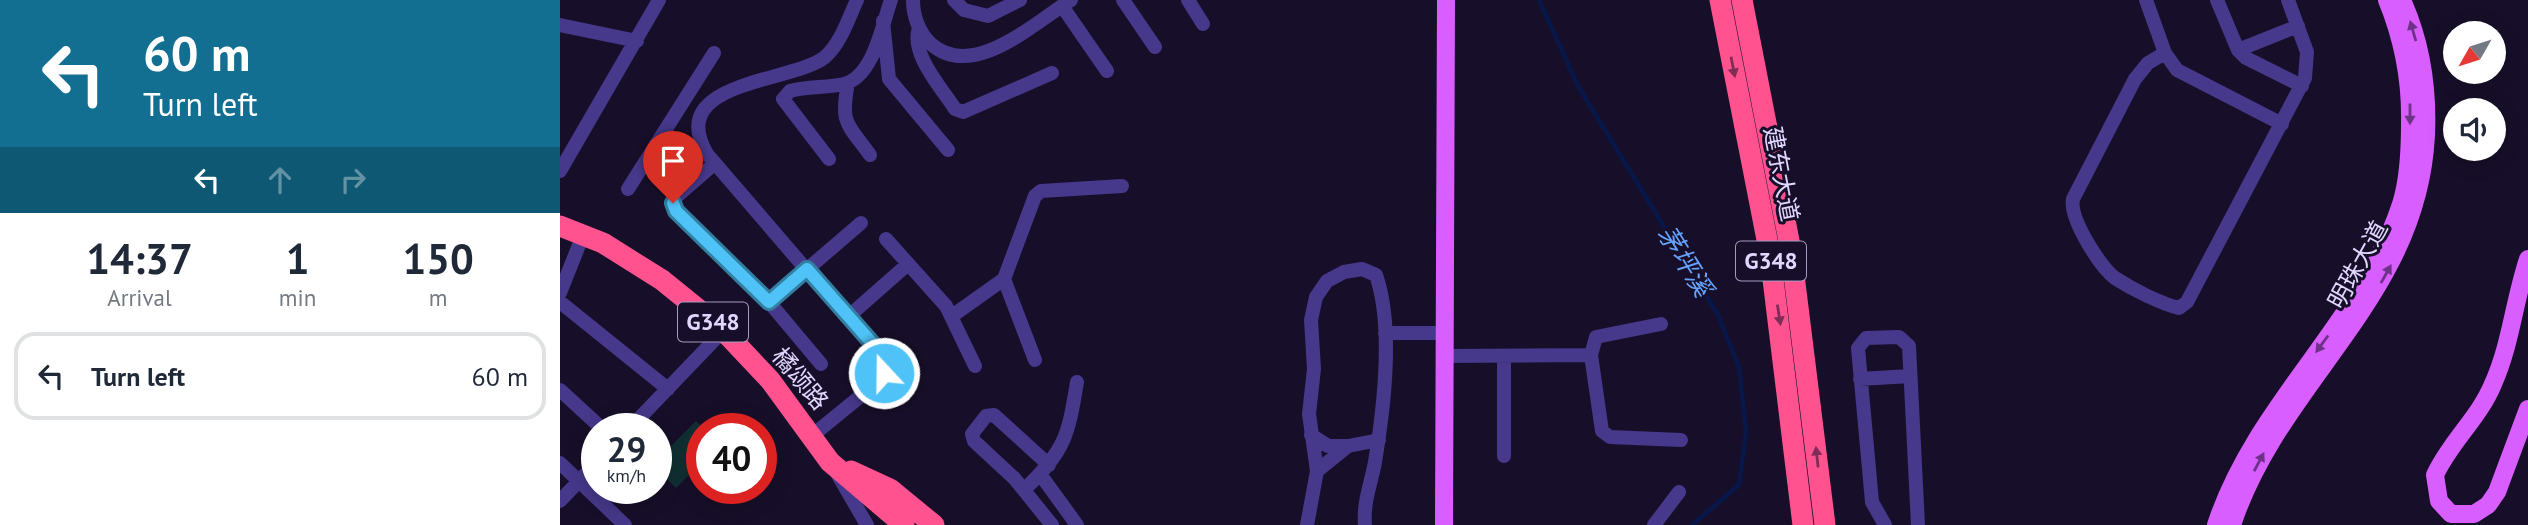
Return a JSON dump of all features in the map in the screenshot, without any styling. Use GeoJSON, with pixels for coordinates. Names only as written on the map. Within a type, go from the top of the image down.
{"type":"FeatureCollection","features":[{"type":"Feature","properties":{"kind":"highway","name":"建东大道"},"geometry":{"type":"LineString","coordinates":[[1720,0],[1770,255],[1803,525]]}},
{"type":"Feature","properties":{"kind":"highway","name":"建东大道"},"geometry":{"type":"LineString","coordinates":[[1742,0],[1791,251],[1825,525]]}},
{"type":"Feature","properties":{"kind":"highway","name":"橘颂路"},"geometry":{"type":"LineString","coordinates":[[560,226],[603,243],[662,280],[723,331],[770,380],[813,435],[830,462]]}},
{"type":"Feature","properties":{"kind":"highway","name":"G348"},"geometry":{"type":"LineString","coordinates":[[830,462],[904,525]]}},
{"type":"Feature","properties":{"kind":"highway"},"geometry":{"type":"LineString","coordinates":[[830,462],[890,489],[933,525]]}},
{"type":"Feature","properties":{"kind":"main road"},"geometry":{"type":"LineString","coordinates":[[1444,525],[1446,0]]}},
{"type":"Feature","properties":{"kind":"main road","name":"明珠大道"},"geometry":{"type":"LineString","coordinates":[[2216,525],[2232,481],[2253,441],[2363,285],[2384,246],[2401,202],[2409,156],[2411,107],[2406,61],[2387,0]]}},
{"type":"Feature","properties":{"kind":"main road","name":"明珠大道"},"geometry":{"type":"LineString","coordinates":[[2232,525],[2245,489],[2276,432],[2376,292],[2399,250],[2416,204],[2425,156],[2427,106],[2420,57],[2402,0]]}},
{"type":"Feature","properties":{"kind":"main road"},"geometry":{"type":"LineString","coordinates":[[2528,260],[2511,333],[2494,382],[2478,414],[2435,475],[2439,501],[2451,514],[2474,514],[2493,499],[2528,409]]}},
{"type":"Feature","properties":{"kind":"street"},"geometry":{"type":"LineString","coordinates":[[560,171],[659,0]]}},
{"type":"Feature","properties":{"kind":"street"},"geometry":{"type":"LineString","coordinates":[[813,435],[875,385],[884,373],[882,355],[715,163],[704,148],[699,131],[703,113],[712,100],[731,89],[808,66],[825,57],[838,42],[857,0]]}},
{"type":"Feature","properties":{"kind":"street"},"geometry":{"type":"LineString","coordinates":[[829,159],[783,99],[795,89],[848,83],[866,67],[891,0]]}},
{"type":"Feature","properties":{"kind":"street"},"geometry":{"type":"LineString","coordinates":[[913,0],[919,28],[928,41],[947,54],[975,57],[995,48],[1066,3],[1107,71]]}},
{"type":"Feature","properties":{"kind":"street"},"geometry":{"type":"LineString","coordinates":[[954,0],[964,10],[988,16],[1020,0]]}},
{"type":"Feature","properties":{"kind":"street"},"geometry":{"type":"LineString","coordinates":[[1123,0],[1155,47]]}},
{"type":"Feature","properties":{"kind":"street"},"geometry":{"type":"LineString","coordinates":[[1188,0],[1203,24]]}},
{"type":"Feature","properties":{"kind":"street"},"geometry":{"type":"LineString","coordinates":[[2146,0],[2165,53],[2183,75],[2282,124]]}},
{"type":"Feature","properties":{"kind":"street"},"geometry":{"type":"LineString","coordinates":[[2217,0],[2238,50],[2246,58],[2302,86]]}},
{"type":"Feature","properties":{"kind":"street"},"geometry":{"type":"LineString","coordinates":[[2165,53],[2148,64],[2135,79],[2072,205],[2077,224],[2116,279],[2174,307],[2185,305],[2302,86],[2309,60],[2288,0]]}},
{"type":"Feature","properties":{"kind":"street"},"geometry":{"type":"LineString","coordinates":[[883,21],[889,79],[948,150]]}},
{"type":"Feature","properties":{"kind":"street"},"geometry":{"type":"LineString","coordinates":[[560,25],[637,41]]}},
{"type":"Feature","properties":{"kind":"street"},"geometry":{"type":"LineString","coordinates":[[2238,50],[2298,26]]}},
{"type":"Feature","properties":{"kind":"street"},"geometry":{"type":"LineString","coordinates":[[919,28],[916,40],[920,53],[955,108],[963,112],[1052,73]]}},
{"type":"Feature","properties":{"kind":"street"},"geometry":{"type":"LineString","coordinates":[[628,189],[714,53]]}},
{"type":"Feature","properties":{"kind":"street"},"geometry":{"type":"LineString","coordinates":[[848,83],[842,111],[844,120],[870,155]]}},
{"type":"Feature","properties":{"kind":"street"},"geometry":{"type":"LineString","coordinates":[[656,144],[702,174]]}},
{"type":"Feature","properties":{"kind":"street"},"geometry":{"type":"LineString","coordinates":[[715,163],[676,197],[673,203],[676,211],[769,302],[821,364]]}},
{"type":"Feature","properties":{"kind":"street"},"geometry":{"type":"LineString","coordinates":[[952,316],[1004,279],[1035,196],[1041,191],[1122,187]]}},
{"type":"Feature","properties":{"kind":"street"},"geometry":{"type":"LineString","coordinates":[[769,302],[861,223]]}},
{"type":"Feature","properties":{"kind":"street"},"geometry":{"type":"LineString","coordinates":[[560,293],[583,235]]}},
{"type":"Feature","properties":{"kind":"street"},"geometry":{"type":"LineString","coordinates":[[886,239],[952,316],[975,366]]}},
{"type":"Feature","properties":{"kind":"street"},"geometry":{"type":"LineString","coordinates":[[849,316],[908,264]]}},
{"type":"Feature","properties":{"kind":"street"},"geometry":{"type":"LineString","coordinates":[[1307,525],[1317,471],[1309,414],[1314,369],[1311,320],[1316,297],[1327,281],[1344,272],[1362,269],[1376,275],[1381,289],[1385,333],[1378,440],[1366,499],[1365,525]]}},
{"type":"Feature","properties":{"kind":"street"},"geometry":{"type":"LineString","coordinates":[[1004,279],[1035,360]]}},
{"type":"Feature","properties":{"kind":"street"},"geometry":{"type":"LineString","coordinates":[[560,302],[668,389]]}},
{"type":"Feature","properties":{"kind":"street"},"geometry":{"type":"LineString","coordinates":[[1661,324],[1597,337],[1591,355],[1602,431],[1610,437],[1681,440]]}},
{"type":"Feature","properties":{"kind":"street"},"geometry":{"type":"LineString","coordinates":[[645,413],[723,331]]}},
{"type":"Feature","properties":{"kind":"street"},"geometry":{"type":"LineString","coordinates":[[1385,333],[1445,333]]}},
{"type":"Feature","properties":{"kind":"street"},"geometry":{"type":"LineString","coordinates":[[1885,525],[1872,502],[1858,348],[1866,338],[1905,340],[1909,346],[1918,525]]}},
{"type":"Feature","properties":{"kind":"street"},"geometry":{"type":"LineString","coordinates":[[1445,356],[1591,355]]}},
{"type":"Feature","properties":{"kind":"street"},"geometry":{"type":"LineString","coordinates":[[1504,356],[1504,456]]}},
{"type":"Feature","properties":{"kind":"street"},"geometry":{"type":"LineString","coordinates":[[1860,379],[1910,376]]}},
{"type":"Feature","properties":{"kind":"street"},"geometry":{"type":"LineString","coordinates":[[1025,489],[1045,470],[1067,437],[1077,382]]}},
{"type":"Feature","properties":{"kind":"street"},"geometry":{"type":"LineString","coordinates":[[560,390],[585,413]]}},
{"type":"Feature","properties":{"kind":"street"},"geometry":{"type":"LineString","coordinates":[[1052,525],[1025,489],[974,441],[972,434],[986,416],[994,415],[1045,470],[1077,525]]}},
{"type":"Feature","properties":{"kind":"street"},"geometry":{"type":"LineString","coordinates":[[1311,435],[1328,446],[1348,446],[1378,440]]}},
{"type":"Feature","properties":{"kind":"street"},"geometry":{"type":"LineString","coordinates":[[1317,471],[1348,446]]}},
{"type":"Feature","properties":{"kind":"street","name":"橘颂路"},"geometry":{"type":"LineString","coordinates":[[830,462],[867,525]]}},
{"type":"Feature","properties":{"kind":"street"},"geometry":{"type":"LineString","coordinates":[[560,463],[625,525]]}},
{"type":"Feature","properties":{"kind":"street"},"geometry":{"type":"LineString","coordinates":[[560,500],[579,481]]}},
{"type":"Feature","properties":{"kind":"street"},"geometry":{"type":"LineString","coordinates":[[1654,525],[1679,492]]}},
{"type":"Feature","properties":{"kind":"green space"},"geometry":{"type":"Polygon","coordinates":[[[686,431],[686,478],[676,488],[672,484],[672,445],[686,431]]]}},
{"type":"Feature","properties":{"kind":"waterway","name":"茅坪溪"},"geometry":{"type":"LineString","coordinates":[[1539,0],[1578,86],[1718,315],[1739,367],[1746,432],[1739,485],[1692,525]]}},
{"type":"Feature","properties":{"kind":"route"},"geometry":{"type":"LineString","coordinates":[[673,203],[676,211],[703,239],[769,302],[807,269],[879,351],[884,360],[884,373]]}}]}
